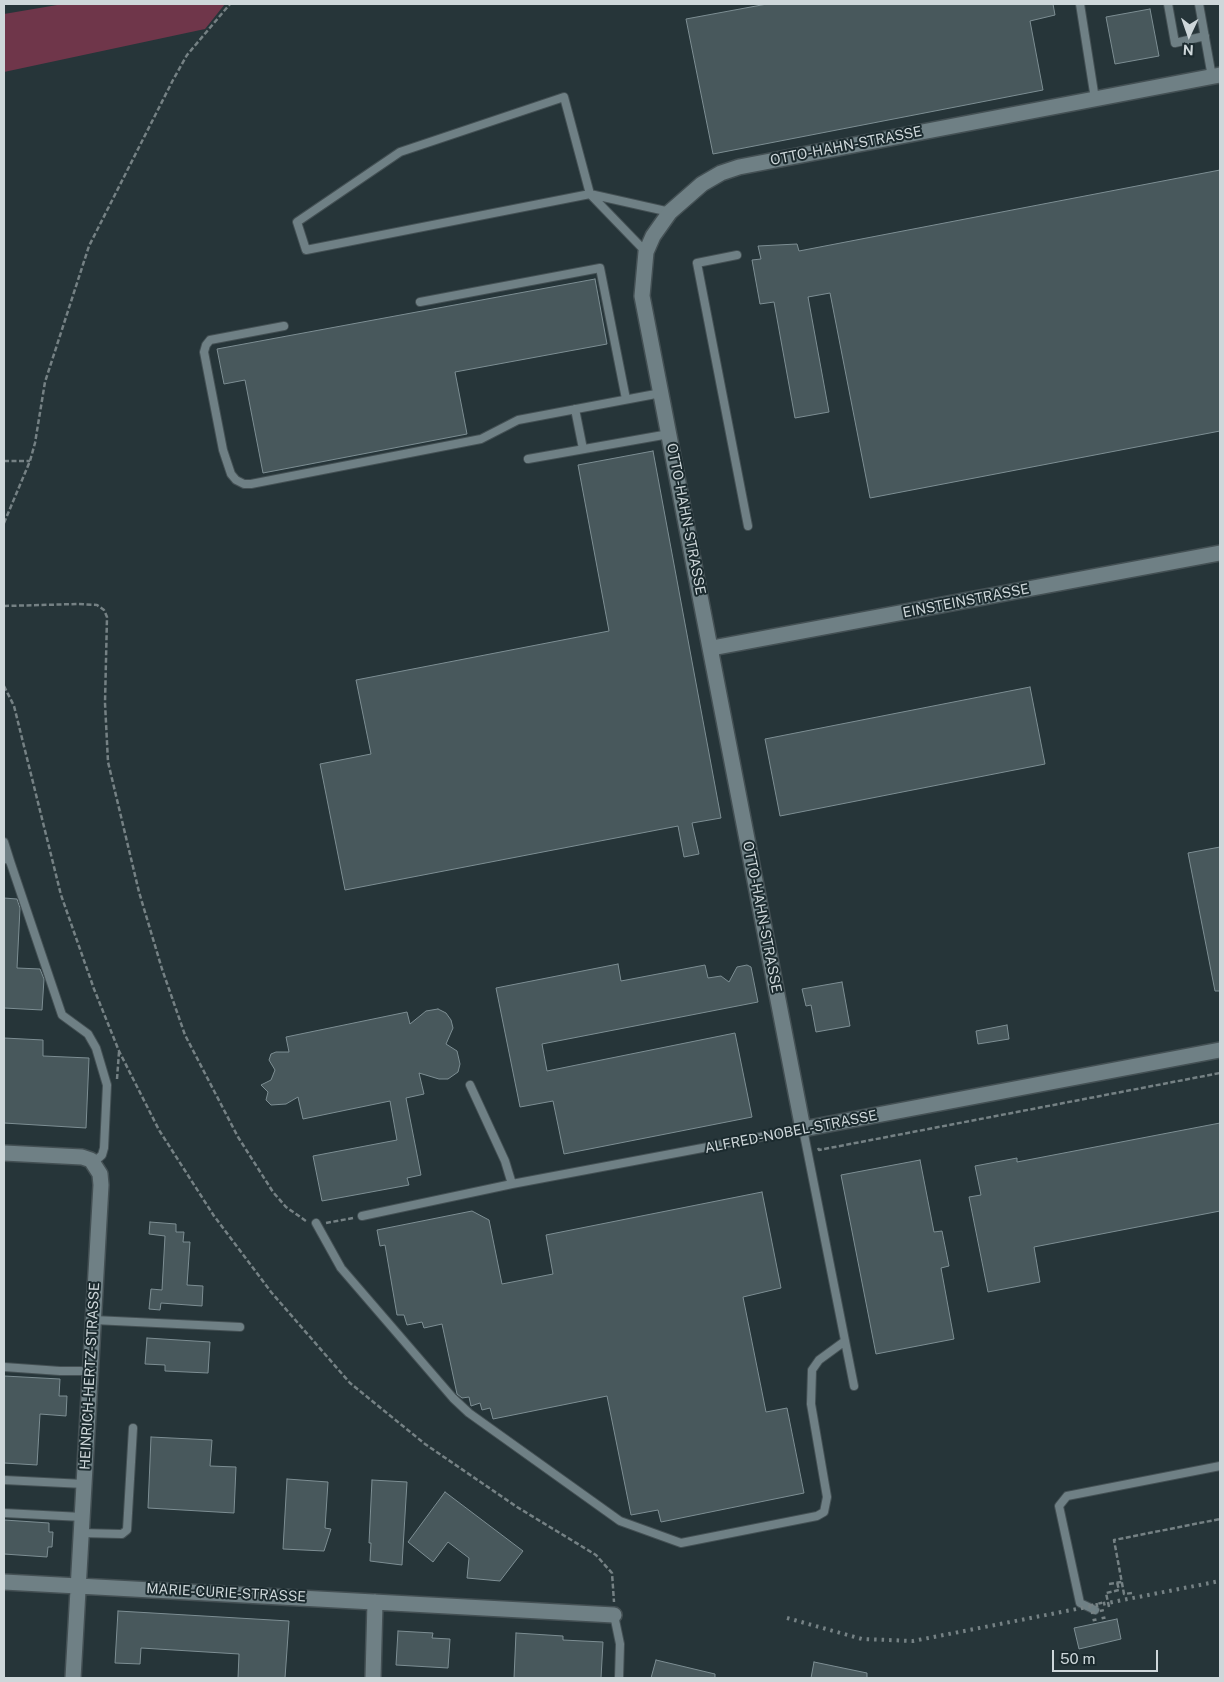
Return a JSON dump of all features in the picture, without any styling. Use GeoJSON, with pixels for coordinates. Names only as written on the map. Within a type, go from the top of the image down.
{"type":"FeatureCollection","features":[{"type":"Feature","properties":{"kind":"street","name":"OTTO-HAHN-STRASSE"},"geometry":{"type":"LineString","coordinates":[[803,1129],[712,648],[642,296],[646,252],[653,236],[670,212],[702,184],[722,173],[739,167],[1216,76]]}},
{"type":"Feature","properties":{"kind":"street","name":"EINSTEINSTRASSE"},"geometry":{"type":"LineString","coordinates":[[712,648],[1220,553]]}},
{"type":"Feature","properties":{"kind":"street","name":"ALFRED-NOBEL-STRASSE"},"geometry":{"type":"LineString","coordinates":[[803,1129],[1220,1050]]}},
{"type":"Feature","properties":{"kind":"street"},"geometry":{"type":"LineString","coordinates":[[4,1153],[82,1157],[95,1165]]}},
{"type":"Feature","properties":{"kind":"street","name":"HEINRICH-HERTZ-STRASSE"},"geometry":{"type":"LineString","coordinates":[[73,1678],[101,1185],[95,1165]]}},
{"type":"Feature","properties":{"kind":"street"},"geometry":{"type":"LineString","coordinates":[[4,1582],[78,1585]]}},
{"type":"Feature","properties":{"kind":"street","name":"MARIE-CURIE-STRASSE"},"geometry":{"type":"LineString","coordinates":[[78,1585],[614,1615]]}},
{"type":"Feature","properties":{"kind":"street"},"geometry":{"type":"LineString","coordinates":[[372,1678],[375,1602]]}},
{"type":"Feature","properties":{"kind":"lane"},"geometry":{"type":"LineString","coordinates":[[1080,4],[1095,99]]}},
{"type":"Feature","properties":{"kind":"lane"},"geometry":{"type":"LineString","coordinates":[[1168,4],[1175,43],[1205,36]]}},
{"type":"Feature","properties":{"kind":"lane","name":"OTTO-HAHN-STRASSE"},"geometry":{"type":"LineString","coordinates":[[1198,4],[1216,76]]}},
{"type":"Feature","properties":{"kind":"lane"},"geometry":{"type":"LineString","coordinates":[[646,252],[590,194],[564,98],[400,152],[297,222],[306,250],[590,194],[670,212]]}},
{"type":"Feature","properties":{"kind":"lane"},"geometry":{"type":"LineString","coordinates":[[737,255],[696,263],[748,526]]}},
{"type":"Feature","properties":{"kind":"lane"},"geometry":{"type":"LineString","coordinates":[[420,302],[600,268],[626,399]]}},
{"type":"Feature","properties":{"kind":"lane"},"geometry":{"type":"LineString","coordinates":[[284,326],[210,340],[204,352],[223,450],[230,474],[244,484],[481,439],[518,420],[661,393]]}},
{"type":"Feature","properties":{"kind":"lane"},"geometry":{"type":"LineString","coordinates":[[575,409],[583,449]]}},
{"type":"Feature","properties":{"kind":"lane"},"geometry":{"type":"LineString","coordinates":[[528,459],[669,434]]}},
{"type":"Feature","properties":{"kind":"lane"},"geometry":{"type":"LineString","coordinates":[[4,842],[7,860],[62,1015],[88,1034],[96,1048],[107,1085],[104,1148],[102,1155],[95,1165]]}},
{"type":"Feature","properties":{"kind":"lane"},"geometry":{"type":"LineString","coordinates":[[470,1085],[505,1161],[512,1184]]}},
{"type":"Feature","properties":{"kind":"lane","name":"OTTO-HAHN-STRASSE"},"geometry":{"type":"LineString","coordinates":[[803,1129],[854,1386]]}},
{"type":"Feature","properties":{"kind":"lane","name":"ALFRED-NOBEL-STRASSE"},"geometry":{"type":"LineString","coordinates":[[362,1216],[512,1184],[803,1129]]}},
{"type":"Feature","properties":{"kind":"lane"},"geometry":{"type":"LineString","coordinates":[[316,1223],[341,1268],[453,1398],[469,1413],[620,1521],[682,1543],[817,1516],[824,1512],[827,1497],[811,1404],[812,1370],[819,1360],[845,1341]]}},
{"type":"Feature","properties":{"kind":"lane"},"geometry":{"type":"LineString","coordinates":[[94,1320],[240,1326]]}},
{"type":"Feature","properties":{"kind":"lane"},"geometry":{"type":"LineString","coordinates":[[4,1367],[60,1372],[91,1371]]}},
{"type":"Feature","properties":{"kind":"lane"},"geometry":{"type":"LineString","coordinates":[[81,1533],[122,1534],[127,1530],[133,1428]]}},
{"type":"Feature","properties":{"kind":"lane"},"geometry":{"type":"LineString","coordinates":[[1095,1610],[1080,1603],[1059,1506],[1067,1496],[1220,1466]]}},
{"type":"Feature","properties":{"kind":"lane"},"geometry":{"type":"LineString","coordinates":[[4,1480],[84,1484]]}},
{"type":"Feature","properties":{"kind":"lane"},"geometry":{"type":"LineString","coordinates":[[4,1514],[82,1517]]}},
{"type":"Feature","properties":{"kind":"lane"},"geometry":{"type":"LineString","coordinates":[[614,1615],[620,1644],[619,1678]]}},
{"type":"Feature","properties":{"kind":"path"},"geometry":{"type":"LineString","coordinates":[[4,523],[30,461],[45,382],[89,246],[173,80],[188,55],[230,4]]}},
{"type":"Feature","properties":{"kind":"path"},"geometry":{"type":"LineString","coordinates":[[4,461],[30,461]]}},
{"type":"Feature","properties":{"kind":"path"},"geometry":{"type":"LineString","coordinates":[[4,606],[77,604],[96,605],[104,610],[107,617],[105,703],[108,762],[139,892],[162,969],[185,1035],[238,1138],[273,1192],[301,1219],[316,1223],[362,1216]]}},
{"type":"Feature","properties":{"kind":"path"},"geometry":{"type":"LineString","coordinates":[[4,686],[14,706],[61,896],[94,989],[119,1051],[159,1130],[214,1216],[271,1292],[350,1383],[425,1444],[517,1506],[596,1555],[612,1573],[614,1615]]}},
{"type":"Feature","properties":{"kind":"path"},"geometry":{"type":"LineString","coordinates":[[803,1129],[819,1150],[1220,1073]]}},
{"type":"Feature","properties":{"kind":"path"},"geometry":{"type":"LineString","coordinates":[[1132,1593],[1124,1594],[1114,1540],[1220,1519]]}},
{"type":"Feature","properties":{"kind":"path"},"geometry":{"type":"LineString","coordinates":[[1109,1607],[1106,1592],[1119,1590],[1117,1582]]}},
{"type":"Feature","properties":{"kind":"path"},"geometry":{"type":"LineString","coordinates":[[1109,1584],[1122,1582]]}},
{"type":"Feature","properties":{"kind":"shaded area"},"geometry":{"type":"Polygon","coordinates":[[[63,4],[225,4],[205,29],[4,72],[4,14],[63,4]]]}},
{"type":"Feature","properties":{"kind":"building"},"geometry":{"type":"Polygon","coordinates":[[[767,4],[1053,4],[1055,15],[1030,21],[1043,90],[713,154],[686,19],[767,4]]]}},
{"type":"Feature","properties":{"kind":"building"},"geometry":{"type":"Polygon","coordinates":[[[1150,9],[1159,56],[1115,64],[1106,17],[1150,9]]]}},
{"type":"Feature","properties":{"kind":"building"},"geometry":{"type":"Polygon","coordinates":[[[1220,170],[1220,431],[870,498],[830,293],[808,297],[829,412],[795,418],[774,302],[760,304],[752,260],[761,259],[758,246],[797,244],[799,251],[1220,170]]]}},
{"type":"Feature","properties":{"kind":"building"},"geometry":{"type":"Polygon","coordinates":[[[595,279],[607,344],[455,372],[467,434],[263,473],[245,380],[224,384],[217,349],[595,279]]]}},
{"type":"Feature","properties":{"kind":"building"},"geometry":{"type":"Polygon","coordinates":[[[653,451],[721,818],[692,823],[699,854],[684,857],[678,826],[345,890],[320,764],[371,754],[356,680],[609,631],[578,465],[653,451]]]}},
{"type":"Feature","properties":{"kind":"building"},"geometry":{"type":"Polygon","coordinates":[[[1030,687],[1045,764],[780,816],[765,739],[1030,687]]]}},
{"type":"Feature","properties":{"kind":"building"},"geometry":{"type":"Polygon","coordinates":[[[1220,847],[1220,991],[1215,991],[1188,853],[1220,847]]]}},
{"type":"Feature","properties":{"kind":"building"},"geometry":{"type":"Polygon","coordinates":[[[4,898],[17,899],[20,908],[17,968],[40,969],[44,979],[42,1010],[4,1008],[4,898]]]}},
{"type":"Feature","properties":{"kind":"building"},"geometry":{"type":"Polygon","coordinates":[[[618,964],[621,981],[705,965],[708,978],[721,976],[729,982],[737,967],[747,965],[751,967],[758,1002],[542,1044],[547,1071],[735,1033],[752,1117],[564,1154],[553,1101],[520,1107],[496,988],[618,964]]]}},
{"type":"Feature","properties":{"kind":"building"},"geometry":{"type":"Polygon","coordinates":[[[842,982],[850,1026],[816,1032],[811,1005],[806,1006],[802,989],[842,982]]]}},
{"type":"Feature","properties":{"kind":"building"},"geometry":{"type":"Polygon","coordinates":[[[438,1009],[446,1013],[451,1020],[453,1028],[446,1044],[457,1051],[460,1064],[458,1072],[448,1079],[439,1079],[419,1073],[424,1094],[406,1098],[421,1175],[407,1178],[409,1185],[322,1201],[313,1156],[397,1140],[390,1101],[303,1119],[298,1097],[286,1104],[271,1105],[266,1100],[268,1092],[261,1085],[271,1080],[275,1070],[269,1060],[271,1054],[289,1052],[286,1037],[407,1012],[410,1024],[426,1011],[438,1009]]]}},
{"type":"Feature","properties":{"kind":"building"},"geometry":{"type":"Polygon","coordinates":[[[1007,1025],[1009,1039],[978,1044],[976,1031],[1007,1025]]]}},
{"type":"Feature","properties":{"kind":"building"},"geometry":{"type":"Polygon","coordinates":[[[4,1038],[43,1040],[43,1056],[89,1058],[86,1128],[4,1123],[4,1038]]]}},
{"type":"Feature","properties":{"kind":"building"},"geometry":{"type":"Polygon","coordinates":[[[1220,1123],[1220,1211],[1034,1247],[1040,1282],[988,1292],[969,1197],[981,1195],[975,1166],[1017,1158],[1017,1162],[1220,1123]]]}},
{"type":"Feature","properties":{"kind":"building"},"geometry":{"type":"Polygon","coordinates":[[[920,1160],[934,1232],[942,1231],[949,1266],[941,1268],[954,1339],[876,1354],[841,1175],[920,1160]]]}},
{"type":"Feature","properties":{"kind":"building"},"geometry":{"type":"Polygon","coordinates":[[[762,1192],[781,1288],[743,1297],[766,1412],[787,1408],[804,1493],[661,1522],[658,1510],[631,1515],[607,1396],[493,1419],[490,1408],[482,1410],[480,1403],[471,1406],[469,1397],[462,1398],[457,1394],[442,1324],[424,1328],[422,1322],[407,1325],[404,1315],[397,1315],[385,1245],[380,1246],[377,1230],[472,1211],[489,1220],[502,1284],[553,1274],[546,1235],[762,1192]]]}},
{"type":"Feature","properties":{"kind":"building"},"geometry":{"type":"Polygon","coordinates":[[[150,1222],[176,1224],[176,1232],[184,1232],[183,1242],[190,1242],[187,1285],[203,1286],[202,1306],[161,1303],[160,1310],[149,1309],[151,1289],[162,1290],[165,1236],[149,1234],[150,1222]]]}},
{"type":"Feature","properties":{"kind":"building"},"geometry":{"type":"Polygon","coordinates":[[[147,1338],[210,1342],[208,1373],[165,1371],[165,1365],[145,1364],[147,1338]]]}},
{"type":"Feature","properties":{"kind":"building"},"geometry":{"type":"Polygon","coordinates":[[[4,1376],[60,1379],[59,1396],[67,1396],[66,1416],[40,1414],[37,1465],[4,1463],[4,1376]]]}},
{"type":"Feature","properties":{"kind":"building"},"geometry":{"type":"Polygon","coordinates":[[[151,1437],[212,1440],[210,1466],[236,1467],[234,1513],[148,1508],[151,1437]]]}},
{"type":"Feature","properties":{"kind":"building"},"geometry":{"type":"Polygon","coordinates":[[[287,1479],[328,1482],[325,1528],[331,1529],[324,1551],[283,1549],[287,1479]]]}},
{"type":"Feature","properties":{"kind":"building"},"geometry":{"type":"Polygon","coordinates":[[[372,1480],[407,1482],[402,1565],[370,1561],[372,1480]]]}},
{"type":"Feature","properties":{"kind":"building"},"geometry":{"type":"Polygon","coordinates":[[[445,1492],[523,1551],[500,1581],[467,1578],[469,1558],[448,1542],[433,1562],[408,1542],[445,1492]]]}},
{"type":"Feature","properties":{"kind":"building"},"geometry":{"type":"Polygon","coordinates":[[[4,1520],[49,1523],[49,1532],[53,1532],[52,1547],[48,1547],[47,1557],[4,1554],[4,1520]]]}},
{"type":"Feature","properties":{"kind":"building"},"geometry":{"type":"Polygon","coordinates":[[[118,1611],[289,1621],[285,1678],[238,1678],[239,1654],[141,1648],[140,1664],[115,1663],[118,1611]]]}},
{"type":"Feature","properties":{"kind":"building"},"geometry":{"type":"Polygon","coordinates":[[[1117,1619],[1121,1639],[1079,1649],[1074,1628],[1117,1619]]]}},
{"type":"Feature","properties":{"kind":"building"},"geometry":{"type":"Polygon","coordinates":[[[398,1631],[433,1633],[432,1638],[450,1639],[448,1668],[396,1665],[398,1631]]]}},
{"type":"Feature","properties":{"kind":"building"},"geometry":{"type":"Polygon","coordinates":[[[516,1633],[563,1636],[563,1640],[603,1642],[601,1678],[514,1678],[516,1633]]]}},
{"type":"Feature","properties":{"kind":"building"},"geometry":{"type":"Polygon","coordinates":[[[656,1660],[715,1674],[715,1678],[651,1678],[656,1660]]]}},
{"type":"Feature","properties":{"kind":"building"},"geometry":{"type":"Polygon","coordinates":[[[814,1662],[867,1673],[867,1678],[811,1678],[814,1662]]]}},
{"type":"Feature","properties":{"kind":"railway"},"geometry":{"type":"LineString","coordinates":[[787,1618],[862,1639],[913,1641],[1220,1581]]}},
{"type":"Feature","properties":{"kind":"railway"},"geometry":{"type":"LineString","coordinates":[[1100,1602],[1104,1620]]}},
{"type":"Feature","properties":{"kind":"railway"},"geometry":{"type":"LineString","coordinates":[[1091,1604],[1095,1622]]}}]}
